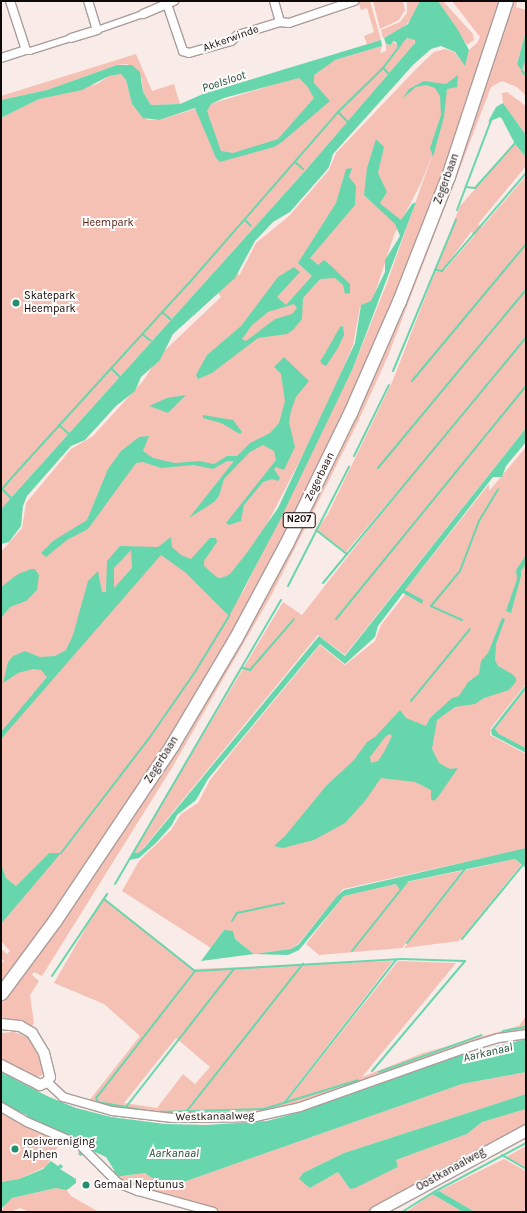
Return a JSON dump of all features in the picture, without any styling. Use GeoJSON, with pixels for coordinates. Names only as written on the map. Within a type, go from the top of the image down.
{"type":"FeatureCollection","features":[{"type":"Feature","properties":{"kind":"main road","name":"Zegerbaan"},"geometry":{"type":"LineString","coordinates":[[1,993],[68,902],[172,745],[235,639],[286,544],[347,420],[399,301],[450,169],[506,1]]}},
{"type":"Feature","properties":{"kind":"main road","name":"Oostkanaalweg"},"geometry":{"type":"LineString","coordinates":[[375,1212],[526,1130]]}},
{"type":"Feature","properties":{"kind":"street"},"geometry":{"type":"LineString","coordinates":[[10,1],[26,50]]}},
{"type":"Feature","properties":{"kind":"street"},"geometry":{"type":"LineString","coordinates":[[88,1],[97,30]]}},
{"type":"Feature","properties":{"kind":"street"},"geometry":{"type":"LineString","coordinates":[[274,1],[280,22]]}},
{"type":"Feature","properties":{"kind":"street","name":"Akkerwinde"},"geometry":{"type":"LineString","coordinates":[[169,2],[183,51],[189,53],[280,22],[289,23],[354,1]]}},
{"type":"Feature","properties":{"kind":"street"},"geometry":{"type":"LineString","coordinates":[[1,58],[26,50],[30,52],[97,30],[143,14],[169,2]]}},
{"type":"Feature","properties":{"kind":"street"},"geometry":{"type":"LineString","coordinates":[[1,1024],[20,1026],[32,1034],[40,1043],[48,1064],[50,1076],[47,1082],[40,1085],[1,1065]]}},
{"type":"Feature","properties":{"kind":"street","name":"Westkanaalweg"},"geometry":{"type":"LineString","coordinates":[[47,1082],[63,1097],[112,1111],[173,1118],[255,1117],[300,1107],[492,1040],[526,1034]]}},
{"type":"Feature","properties":{"kind":"street"},"geometry":{"type":"LineString","coordinates":[[1,1107],[27,1122],[86,1150],[118,1183],[138,1191],[213,1212]]}},
{"type":"Feature","properties":{"kind":"green space"},"geometry":{"type":"Polygon","coordinates":[[[358,1],[370,1],[381,40],[367,44],[364,36],[374,32],[367,8],[361,10],[358,1]]]}},
{"type":"Feature","properties":{"kind":"green space"},"geometry":{"type":"Polygon","coordinates":[[[373,1],[403,1],[405,10],[399,20],[380,29],[373,1]]]}},
{"type":"Feature","properties":{"kind":"green space"},"geometry":{"type":"Polygon","coordinates":[[[407,1],[420,1],[413,17],[402,29],[383,38],[381,30],[400,22],[407,13],[407,1]]]}},
{"type":"Feature","properties":{"kind":"green space"},"geometry":{"type":"Polygon","coordinates":[[[438,1],[443,1],[473,34],[474,40],[467,45],[438,1]]]}},
{"type":"Feature","properties":{"kind":"green space"},"geometry":{"type":"Polygon","coordinates":[[[452,1],[501,1],[418,243],[284,547],[138,791],[1,986],[1,964],[4,961],[1,959],[1,949],[7,954],[10,951],[1,941],[1,924],[60,853],[49,853],[16,886],[6,878],[1,864],[1,552],[22,528],[26,503],[71,449],[93,436],[143,381],[160,355],[221,297],[218,293],[238,273],[239,276],[256,243],[289,216],[329,170],[336,153],[434,52],[445,49],[454,52],[465,65],[469,50],[477,43],[480,37],[452,1]],[[433,153],[421,183],[394,235],[372,302],[360,307],[353,345],[324,414],[267,524],[241,596],[353,368],[387,283],[433,153]]]}},
{"type":"Feature","properties":{"kind":"green space"},"geometry":{"type":"Polygon","coordinates":[[[511,1],[517,1],[516,7],[526,10],[526,31],[517,63],[522,71],[526,58],[526,96],[517,87],[502,81],[491,87],[388,356],[356,426],[272,594],[173,766],[42,976],[34,972],[32,975],[39,981],[30,995],[34,1023],[31,1027],[16,1021],[1,1020],[1,1001],[114,844],[143,799],[313,501],[511,1]]]}},
{"type":"Feature","properties":{"kind":"green space","name":"Heempark"},"geometry":{"type":"Polygon","coordinates":[[[412,38],[415,40],[414,45],[305,171],[1,509],[1,118],[39,99],[97,84],[109,76],[121,74],[126,80],[132,104],[148,120],[159,120],[292,79],[335,60],[382,46],[380,53],[386,51],[386,44],[391,45],[393,41],[399,47],[404,39],[412,38]]]}},
{"type":"Feature","properties":{"kind":"green space"},"geometry":{"type":"Polygon","coordinates":[[[136,54],[152,91],[174,84],[180,104],[151,105],[143,92],[142,79],[127,64],[117,65],[47,90],[1,100],[1,96],[136,54]]]}},
{"type":"Feature","properties":{"kind":"green space"},"geometry":{"type":"Polygon","coordinates":[[[507,92],[526,106],[526,135],[503,103],[502,93],[507,92]]]}},
{"type":"Feature","properties":{"kind":"green space"},"geometry":{"type":"Polygon","coordinates":[[[515,144],[526,157],[526,166],[478,224],[482,227],[526,176],[526,428],[345,655],[318,635],[145,846],[138,853],[133,852],[283,602],[302,615],[414,472],[346,552],[317,530],[328,514],[393,380],[435,272],[444,271],[475,235],[471,232],[442,271],[435,270],[460,206],[515,144]]]}},
{"type":"Feature","properties":{"kind":"green space"},"geometry":{"type":"Polygon","coordinates":[[[526,447],[526,684],[491,728],[490,735],[526,754],[526,860],[519,850],[343,889],[299,943],[291,949],[254,954],[224,930],[211,948],[122,891],[139,861],[171,830],[181,814],[198,803],[210,780],[320,645],[345,665],[375,641],[381,625],[407,592],[405,590],[489,484],[489,491],[526,447]]]}},
{"type":"Feature","properties":{"kind":"green space"},"geometry":{"type":"Polygon","coordinates":[[[526,689],[526,748],[499,734],[495,729],[526,689]]]}},
{"type":"Feature","properties":{"kind":"green space"},"geometry":{"type":"Polygon","coordinates":[[[515,859],[521,865],[459,941],[404,948],[466,870],[515,859]]]}},
{"type":"Feature","properties":{"kind":"green space"},"geometry":{"type":"Polygon","coordinates":[[[465,870],[402,948],[319,955],[306,944],[344,896],[396,884],[400,890],[359,943],[408,882],[465,870]]]}},
{"type":"Feature","properties":{"kind":"green space"},"geometry":{"type":"Polygon","coordinates":[[[103,898],[194,969],[393,961],[283,1103],[275,1105],[285,1103],[398,961],[456,963],[362,1077],[423,1053],[519,1026],[526,1016],[526,1031],[267,1112],[200,1117],[123,1110],[88,1102],[140,1036],[104,1004],[54,983],[103,898]],[[176,1038],[124,1103],[157,1108],[183,1074],[195,1084],[210,1067],[176,1038]]]}},
{"type":"Feature","properties":{"kind":"green space"},"geometry":{"type":"Polygon","coordinates":[[[14,1032],[29,1037],[38,1047],[45,1072],[41,1076],[35,1077],[1,1060],[1,1033],[14,1032]]]}},
{"type":"Feature","properties":{"kind":"green space"},"geometry":{"type":"Polygon","coordinates":[[[526,1072],[526,1094],[344,1153],[303,1173],[310,1188],[338,1172],[350,1189],[398,1167],[396,1160],[467,1134],[482,1122],[526,1109],[526,1125],[367,1212],[223,1212],[176,1196],[148,1190],[115,1177],[145,1173],[175,1185],[462,1084],[526,1072]]]}},
{"type":"Feature","properties":{"kind":"green space"},"geometry":{"type":"Polygon","coordinates":[[[1,1109],[61,1141],[47,1166],[19,1179],[1,1182],[1,1109]]]}},
{"type":"Feature","properties":{"kind":"green space"},"geometry":{"type":"Polygon","coordinates":[[[526,1146],[526,1168],[506,1157],[526,1146]]]}},
{"type":"Feature","properties":{"kind":"green space"},"geometry":{"type":"Polygon","coordinates":[[[504,1159],[526,1171],[526,1212],[475,1212],[439,1191],[504,1159]]]}},
{"type":"Feature","properties":{"kind":"green space"},"geometry":{"type":"Polygon","coordinates":[[[56,1188],[65,1188],[71,1196],[99,1212],[29,1212],[20,1208],[11,1212],[1,1212],[7,1201],[12,1198],[56,1188]]]}},
{"type":"Feature","properties":{"kind":"green space"},"geometry":{"type":"Polygon","coordinates":[[[432,1194],[463,1212],[406,1212],[432,1194]]]}},
{"type":"Feature","properties":{"kind":"water"},"geometry":{"type":"Polygon","coordinates":[[[420,1],[438,1],[458,30],[469,50],[465,66],[455,52],[441,46],[431,49],[413,65],[333,154],[329,167],[290,212],[273,222],[255,241],[235,278],[173,334],[160,360],[141,377],[135,391],[116,406],[85,440],[71,446],[27,496],[23,506],[21,526],[9,542],[1,544],[1,509],[305,171],[415,43],[415,40],[407,38],[398,48],[396,42],[393,41],[391,45],[386,44],[384,38],[408,24],[420,1]]]}},
{"type":"Feature","properties":{"kind":"water"},"geometry":{"type":"Polygon","coordinates":[[[526,31],[526,58],[522,71],[517,64],[526,31]]]}},
{"type":"Feature","properties":{"kind":"water"},"geometry":{"type":"Polygon","coordinates":[[[381,40],[382,46],[335,60],[314,75],[314,83],[330,101],[282,142],[274,147],[220,162],[216,158],[195,108],[159,120],[143,118],[132,104],[126,80],[121,74],[109,76],[82,90],[39,99],[1,118],[1,100],[47,90],[117,65],[132,65],[140,72],[143,92],[151,105],[180,104],[203,94],[381,40]],[[299,78],[224,98],[211,104],[207,111],[221,151],[233,153],[278,139],[314,98],[307,86],[299,78]]]}},
{"type":"Feature","properties":{"kind":"water"},"geometry":{"type":"Polygon","coordinates":[[[458,75],[457,87],[447,89],[444,117],[433,157],[430,148],[441,115],[440,96],[435,88],[426,85],[416,87],[403,98],[409,89],[424,81],[446,84],[458,75]]]}},
{"type":"Feature","properties":{"kind":"water"},"geometry":{"type":"Polygon","coordinates":[[[503,103],[526,135],[526,157],[515,144],[500,117],[488,122],[496,107],[503,103]]]}},
{"type":"Feature","properties":{"kind":"water"},"geometry":{"type":"Polygon","coordinates":[[[376,139],[384,147],[378,173],[387,192],[380,203],[401,220],[412,204],[416,202],[353,368],[279,522],[229,616],[186,573],[161,555],[1,739],[1,732],[47,677],[41,670],[33,669],[18,673],[3,683],[8,662],[13,656],[25,651],[40,657],[55,656],[66,650],[73,635],[88,581],[98,571],[102,592],[106,592],[107,561],[120,546],[158,547],[171,537],[172,547],[181,555],[191,559],[210,538],[216,538],[217,542],[204,561],[204,566],[218,578],[222,578],[230,574],[246,554],[278,508],[355,343],[361,305],[371,301],[385,272],[385,260],[400,236],[395,224],[364,195],[367,168],[376,139]],[[131,550],[114,568],[114,588],[132,568],[131,550]]]}},
{"type":"Feature","properties":{"kind":"water"},"geometry":{"type":"Polygon","coordinates":[[[352,168],[349,177],[356,186],[355,205],[310,258],[318,265],[324,260],[328,263],[350,284],[350,293],[345,294],[343,285],[335,278],[320,279],[303,298],[302,319],[293,330],[287,334],[258,338],[212,373],[198,379],[196,375],[207,355],[241,326],[278,277],[294,267],[300,272],[277,297],[286,305],[312,276],[298,263],[336,203],[346,169],[352,168]],[[294,304],[268,312],[252,325],[242,339],[246,341],[275,319],[292,314],[297,308],[294,304]]]}},
{"type":"Feature","properties":{"kind":"water"},"geometry":{"type":"Polygon","coordinates":[[[343,326],[344,335],[338,348],[326,366],[320,361],[340,327],[343,326]]]}},
{"type":"Feature","properties":{"kind":"water"},"geometry":{"type":"Polygon","coordinates":[[[284,357],[309,381],[296,397],[291,411],[289,422],[295,447],[284,470],[276,467],[274,469],[280,478],[278,481],[272,479],[263,482],[244,505],[241,521],[229,525],[226,523],[276,460],[274,451],[263,445],[250,452],[224,479],[219,496],[214,502],[189,518],[234,461],[227,461],[213,469],[194,465],[161,468],[143,462],[136,463],[88,529],[67,540],[46,557],[41,553],[53,541],[87,520],[108,469],[121,451],[139,437],[149,436],[143,451],[153,458],[175,463],[199,461],[214,464],[227,456],[237,456],[250,443],[270,433],[279,423],[285,401],[281,374],[274,367],[284,357]]]}},
{"type":"Feature","properties":{"kind":"water"},"geometry":{"type":"Polygon","coordinates":[[[186,395],[168,413],[149,406],[167,398],[186,395]]]}},
{"type":"Feature","properties":{"kind":"water"},"geometry":{"type":"Polygon","coordinates":[[[203,415],[233,420],[242,432],[240,434],[221,423],[203,418],[203,415]]]}},
{"type":"Feature","properties":{"kind":"water"},"geometry":{"type":"Polygon","coordinates":[[[526,428],[526,442],[506,466],[502,477],[493,477],[405,590],[423,600],[422,604],[403,593],[378,626],[375,637],[345,664],[320,644],[208,779],[196,800],[177,815],[172,825],[156,843],[139,858],[129,860],[133,852],[138,853],[145,847],[319,636],[345,656],[526,428]]]}},
{"type":"Feature","properties":{"kind":"water"},"geometry":{"type":"Polygon","coordinates":[[[526,555],[526,564],[521,571],[511,613],[506,611],[517,579],[516,570],[526,555]]]}},
{"type":"Feature","properties":{"kind":"water"},"geometry":{"type":"Polygon","coordinates":[[[35,569],[39,575],[37,590],[26,601],[10,607],[1,618],[1,587],[18,574],[35,569]]]}},
{"type":"Feature","properties":{"kind":"water"},"geometry":{"type":"Polygon","coordinates":[[[502,618],[505,619],[496,644],[495,660],[498,666],[516,678],[516,682],[509,690],[484,698],[475,704],[455,707],[437,720],[432,749],[439,763],[450,769],[458,768],[434,801],[431,799],[431,790],[415,782],[381,778],[365,801],[345,823],[314,840],[283,848],[274,846],[285,836],[326,786],[354,760],[367,742],[375,737],[400,710],[406,718],[426,726],[430,718],[452,698],[459,696],[468,682],[479,674],[481,661],[488,653],[502,618]],[[390,734],[386,736],[370,757],[371,763],[378,761],[392,736],[390,734]]]}},
{"type":"Feature","properties":{"kind":"water"},"geometry":{"type":"Polygon","coordinates":[[[526,685],[526,689],[495,729],[499,734],[526,748],[526,753],[492,735],[491,730],[526,685]]]}},
{"type":"Feature","properties":{"kind":"water"},"geometry":{"type":"Polygon","coordinates":[[[526,848],[526,860],[522,865],[515,859],[406,882],[400,890],[396,884],[344,896],[299,950],[288,955],[254,954],[291,949],[299,944],[337,896],[344,890],[526,848]]]}},
{"type":"Feature","properties":{"kind":"water"},"geometry":{"type":"Polygon","coordinates":[[[49,853],[61,853],[1,924],[1,864],[6,878],[16,886],[49,853]]]}},
{"type":"Feature","properties":{"kind":"water"},"geometry":{"type":"Polygon","coordinates":[[[224,930],[233,931],[235,939],[254,954],[201,961],[224,930]]]}},
{"type":"Feature","properties":{"kind":"water","name":"Aarkanaal"},"geometry":{"type":"Polygon","coordinates":[[[526,1039],[526,1072],[462,1084],[175,1185],[158,1182],[145,1173],[115,1177],[114,1170],[106,1157],[93,1151],[80,1156],[78,1153],[83,1150],[81,1141],[74,1137],[68,1139],[29,1121],[27,1115],[1,1104],[1,1072],[47,1096],[76,1108],[111,1117],[165,1124],[206,1125],[267,1121],[293,1114],[461,1055],[526,1039]]]}},
{"type":"Feature","properties":{"kind":"water"},"geometry":{"type":"Polygon","coordinates":[[[526,1094],[526,1109],[482,1122],[467,1134],[396,1160],[398,1167],[355,1188],[350,1189],[338,1172],[310,1188],[299,1179],[303,1173],[344,1153],[526,1094]]]}},
{"type":"Feature","properties":{"kind":"water"},"geometry":{"type":"Polygon","coordinates":[[[51,1161],[58,1166],[61,1164],[63,1167],[60,1169],[76,1179],[76,1183],[67,1190],[56,1188],[12,1198],[1,1209],[1,1182],[19,1179],[43,1169],[51,1161]]]}},
{"type":"Feature","properties":{"kind":"water"},"geometry":{"type":"Polygon","coordinates":[[[439,1191],[475,1212],[463,1212],[432,1194],[439,1191]]]}},
{"type":"Feature","properties":{"kind":"waterway"},"geometry":{"type":"LineString","coordinates":[[11,498],[2,489],[189,283],[338,112],[383,68],[401,44]]}},
{"type":"Feature","properties":{"kind":"waterway"},"geometry":{"type":"LineString","coordinates":[[383,68],[389,74]]}},
{"type":"Feature","properties":{"kind":"waterway"},"geometry":{"type":"LineString","coordinates":[[522,71],[526,76]]}},
{"type":"Feature","properties":{"kind":"waterway"},"geometry":{"type":"LineString","coordinates":[[338,112],[347,121]]}},
{"type":"Feature","properties":{"kind":"waterway"},"geometry":{"type":"LineString","coordinates":[[457,210],[492,118]]}},
{"type":"Feature","properties":{"kind":"waterway"},"geometry":{"type":"LineString","coordinates":[[466,187],[475,188],[516,142]]}},
{"type":"Feature","properties":{"kind":"waterway"},"geometry":{"type":"LineString","coordinates":[[295,162],[303,169]]}},
{"type":"Feature","properties":{"kind":"waterway"},"geometry":{"type":"LineString","coordinates":[[435,270],[442,271],[526,173]]}},
{"type":"Feature","properties":{"kind":"waterway"},"geometry":{"type":"LineString","coordinates":[[245,220],[251,226]]}},
{"type":"Feature","properties":{"kind":"waterway"},"geometry":{"type":"LineString","coordinates":[[393,371],[456,220]]}},
{"type":"Feature","properties":{"kind":"waterway"},"geometry":{"type":"LineString","coordinates":[[412,381],[526,244]]}},
{"type":"Feature","properties":{"kind":"waterway"},"geometry":{"type":"LineString","coordinates":[[378,468],[526,290]]}},
{"type":"Feature","properties":{"kind":"waterway"},"geometry":{"type":"LineString","coordinates":[[162,312],[170,319]]}},
{"type":"Feature","properties":{"kind":"waterway"},"geometry":{"type":"LineString","coordinates":[[142,334],[151,341]]}},
{"type":"Feature","properties":{"kind":"waterway"},"geometry":{"type":"LineString","coordinates":[[323,583],[526,338]]}},
{"type":"Feature","properties":{"kind":"waterway"},"geometry":{"type":"LineString","coordinates":[[111,368],[120,377]]}},
{"type":"Feature","properties":{"kind":"waterway"},"geometry":{"type":"LineString","coordinates":[[354,456],[389,385]]}},
{"type":"Feature","properties":{"kind":"waterway"},"geometry":{"type":"LineString","coordinates":[[336,619],[526,386]]}},
{"type":"Feature","properties":{"kind":"waterway"},"geometry":{"type":"LineString","coordinates":[[59,425],[69,434]]}},
{"type":"Feature","properties":{"kind":"waterway"},"geometry":{"type":"LineString","coordinates":[[288,586],[349,467]]}},
{"type":"Feature","properties":{"kind":"waterway"},"geometry":{"type":"LineString","coordinates":[[462,620],[431,606],[460,571],[479,521],[498,489]]}},
{"type":"Feature","properties":{"kind":"waterway"},"geometry":{"type":"LineString","coordinates":[[316,530],[347,554]]}},
{"type":"Feature","properties":{"kind":"waterway"},"geometry":{"type":"LineString","coordinates":[[115,884],[281,600]]}},
{"type":"Feature","properties":{"kind":"waterway"},"geometry":{"type":"LineString","coordinates":[[61,853],[150,737],[195,672],[229,616]]}},
{"type":"Feature","properties":{"kind":"waterway"},"geometry":{"type":"LineString","coordinates":[[243,668],[250,670],[294,619]]}},
{"type":"Feature","properties":{"kind":"waterway"},"geometry":{"type":"LineString","coordinates":[[411,701],[470,629]]}},
{"type":"Feature","properties":{"kind":"waterway"},"geometry":{"type":"LineString","coordinates":[[462,939],[526,861]]}},
{"type":"Feature","properties":{"kind":"waterway"},"geometry":{"type":"LineString","coordinates":[[523,864],[526,867]]}},
{"type":"Feature","properties":{"kind":"waterway"},"geometry":{"type":"LineString","coordinates":[[407,943],[465,869]]}},
{"type":"Feature","properties":{"kind":"waterway"},"geometry":{"type":"LineString","coordinates":[[352,951],[407,882]]}},
{"type":"Feature","properties":{"kind":"waterway"},"geometry":{"type":"LineString","coordinates":[[52,976],[107,894]]}},
{"type":"Feature","properties":{"kind":"waterway"},"geometry":{"type":"LineString","coordinates":[[104,899],[195,971],[96,1098],[98,1102],[153,1112]]}},
{"type":"Feature","properties":{"kind":"waterway"},"geometry":{"type":"LineString","coordinates":[[232,921],[237,913],[284,903]]}},
{"type":"Feature","properties":{"kind":"waterway"},"geometry":{"type":"LineString","coordinates":[[195,971],[402,959],[465,961],[372,1071]]}},
{"type":"Feature","properties":{"kind":"waterway"},"geometry":{"type":"LineString","coordinates":[[285,1102],[396,960]]}},
{"type":"Feature","properties":{"kind":"waterway"},"geometry":{"type":"LineString","coordinates":[[186,1112],[303,964]]}},
{"type":"Feature","properties":{"kind":"waterway"},"geometry":{"type":"LineString","coordinates":[[126,1107],[234,969]]}},
{"type":"Feature","properties":{"kind":"waterway"},"geometry":{"type":"LineString","coordinates":[[503,1031],[526,1027]]}},
{"type":"Feature","properties":{"kind":"waterway"},"geometry":{"type":"LineString","coordinates":[[379,1072],[482,1035]]}},
{"type":"Feature","properties":{"kind":"waterway"},"geometry":{"type":"LineString","coordinates":[[157,1112],[264,1109],[358,1080]]}},
{"type":"Feature","properties":{"kind":"waterway"},"geometry":{"type":"LineString","coordinates":[[402,1212],[434,1192],[526,1143]]}},
{"type":"Feature","properties":{"kind":"waterway"},"geometry":{"type":"LineString","coordinates":[[502,1155],[526,1169]]}},
{"type":"Feature","properties":{"kind":"place","name":"Skatepark Heempark"},"geometry":{"type":"Point","coordinates":[16,303]}},
{"type":"Feature","properties":{"kind":"place","name":"roeivereniging Alphen"},"geometry":{"type":"Point","coordinates":[15,1149]}},
{"type":"Feature","properties":{"kind":"place","name":"Gemaal Neptunus"},"geometry":{"type":"Point","coordinates":[86,1185]}},
{"type":"Feature","properties":{"kind":"water label","name":"Poelsloot"},"geometry":{"type":"Point","coordinates":[224,82]}}]}
